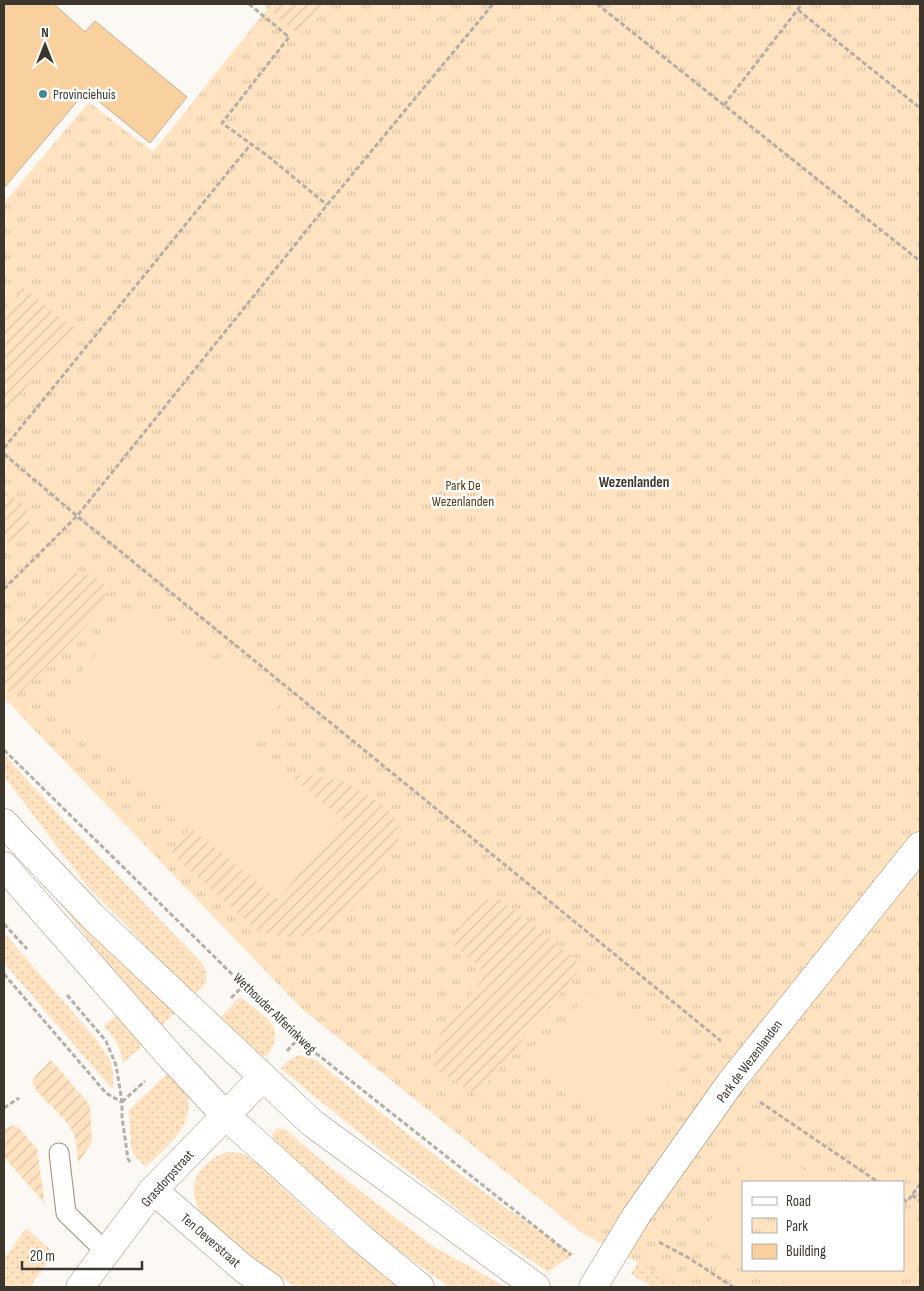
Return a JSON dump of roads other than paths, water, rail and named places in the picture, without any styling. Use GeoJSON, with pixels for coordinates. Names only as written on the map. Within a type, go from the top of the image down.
{"type":"FeatureCollection","features":[{"type":"Feature","properties":{"kind":"main road"},"geometry":{"type":"LineString","coordinates":[[4,823],[92,916],[312,1123],[536,1287]]}},
{"type":"Feature","properties":{"kind":"main road","name":"Park de Wezenlanden"},"geometry":{"type":"LineString","coordinates":[[596,1283],[630,1228],[739,1072],[920,846]]}},
{"type":"Feature","properties":{"kind":"main road"},"geometry":{"type":"LineString","coordinates":[[4,866],[171,1057],[225,1115],[361,1238],[420,1287]]}},
{"type":"Feature","properties":{"kind":"main road","name":"Grasdorpstraat"},"geometry":{"type":"LineString","coordinates":[[80,1287],[153,1190],[263,1077]]}},
{"type":"Feature","properties":{"kind":"main road","name":"Ten Oeverstraat"},"geometry":{"type":"LineString","coordinates":[[153,1190],[244,1269],[270,1287]]}},
{"type":"Feature","properties":{"kind":"lane"},"geometry":{"type":"LineString","coordinates":[[60,1153],[66,1213],[106,1252]]}},
{"type":"Feature","properties":{"kind":"place","name":"Provinciehuis"},"geometry":{"type":"Point","coordinates":[43,94]}},
{"type":"Feature","properties":{"kind":"district","name":"Wezenlanden"},"geometry":{"type":"Point","coordinates":[634,482]}},
{"type":"Feature","properties":{"kind":"park label","name":"Park De Wezenlanden"},"geometry":{"type":"Point","coordinates":[463,494]}}]}
